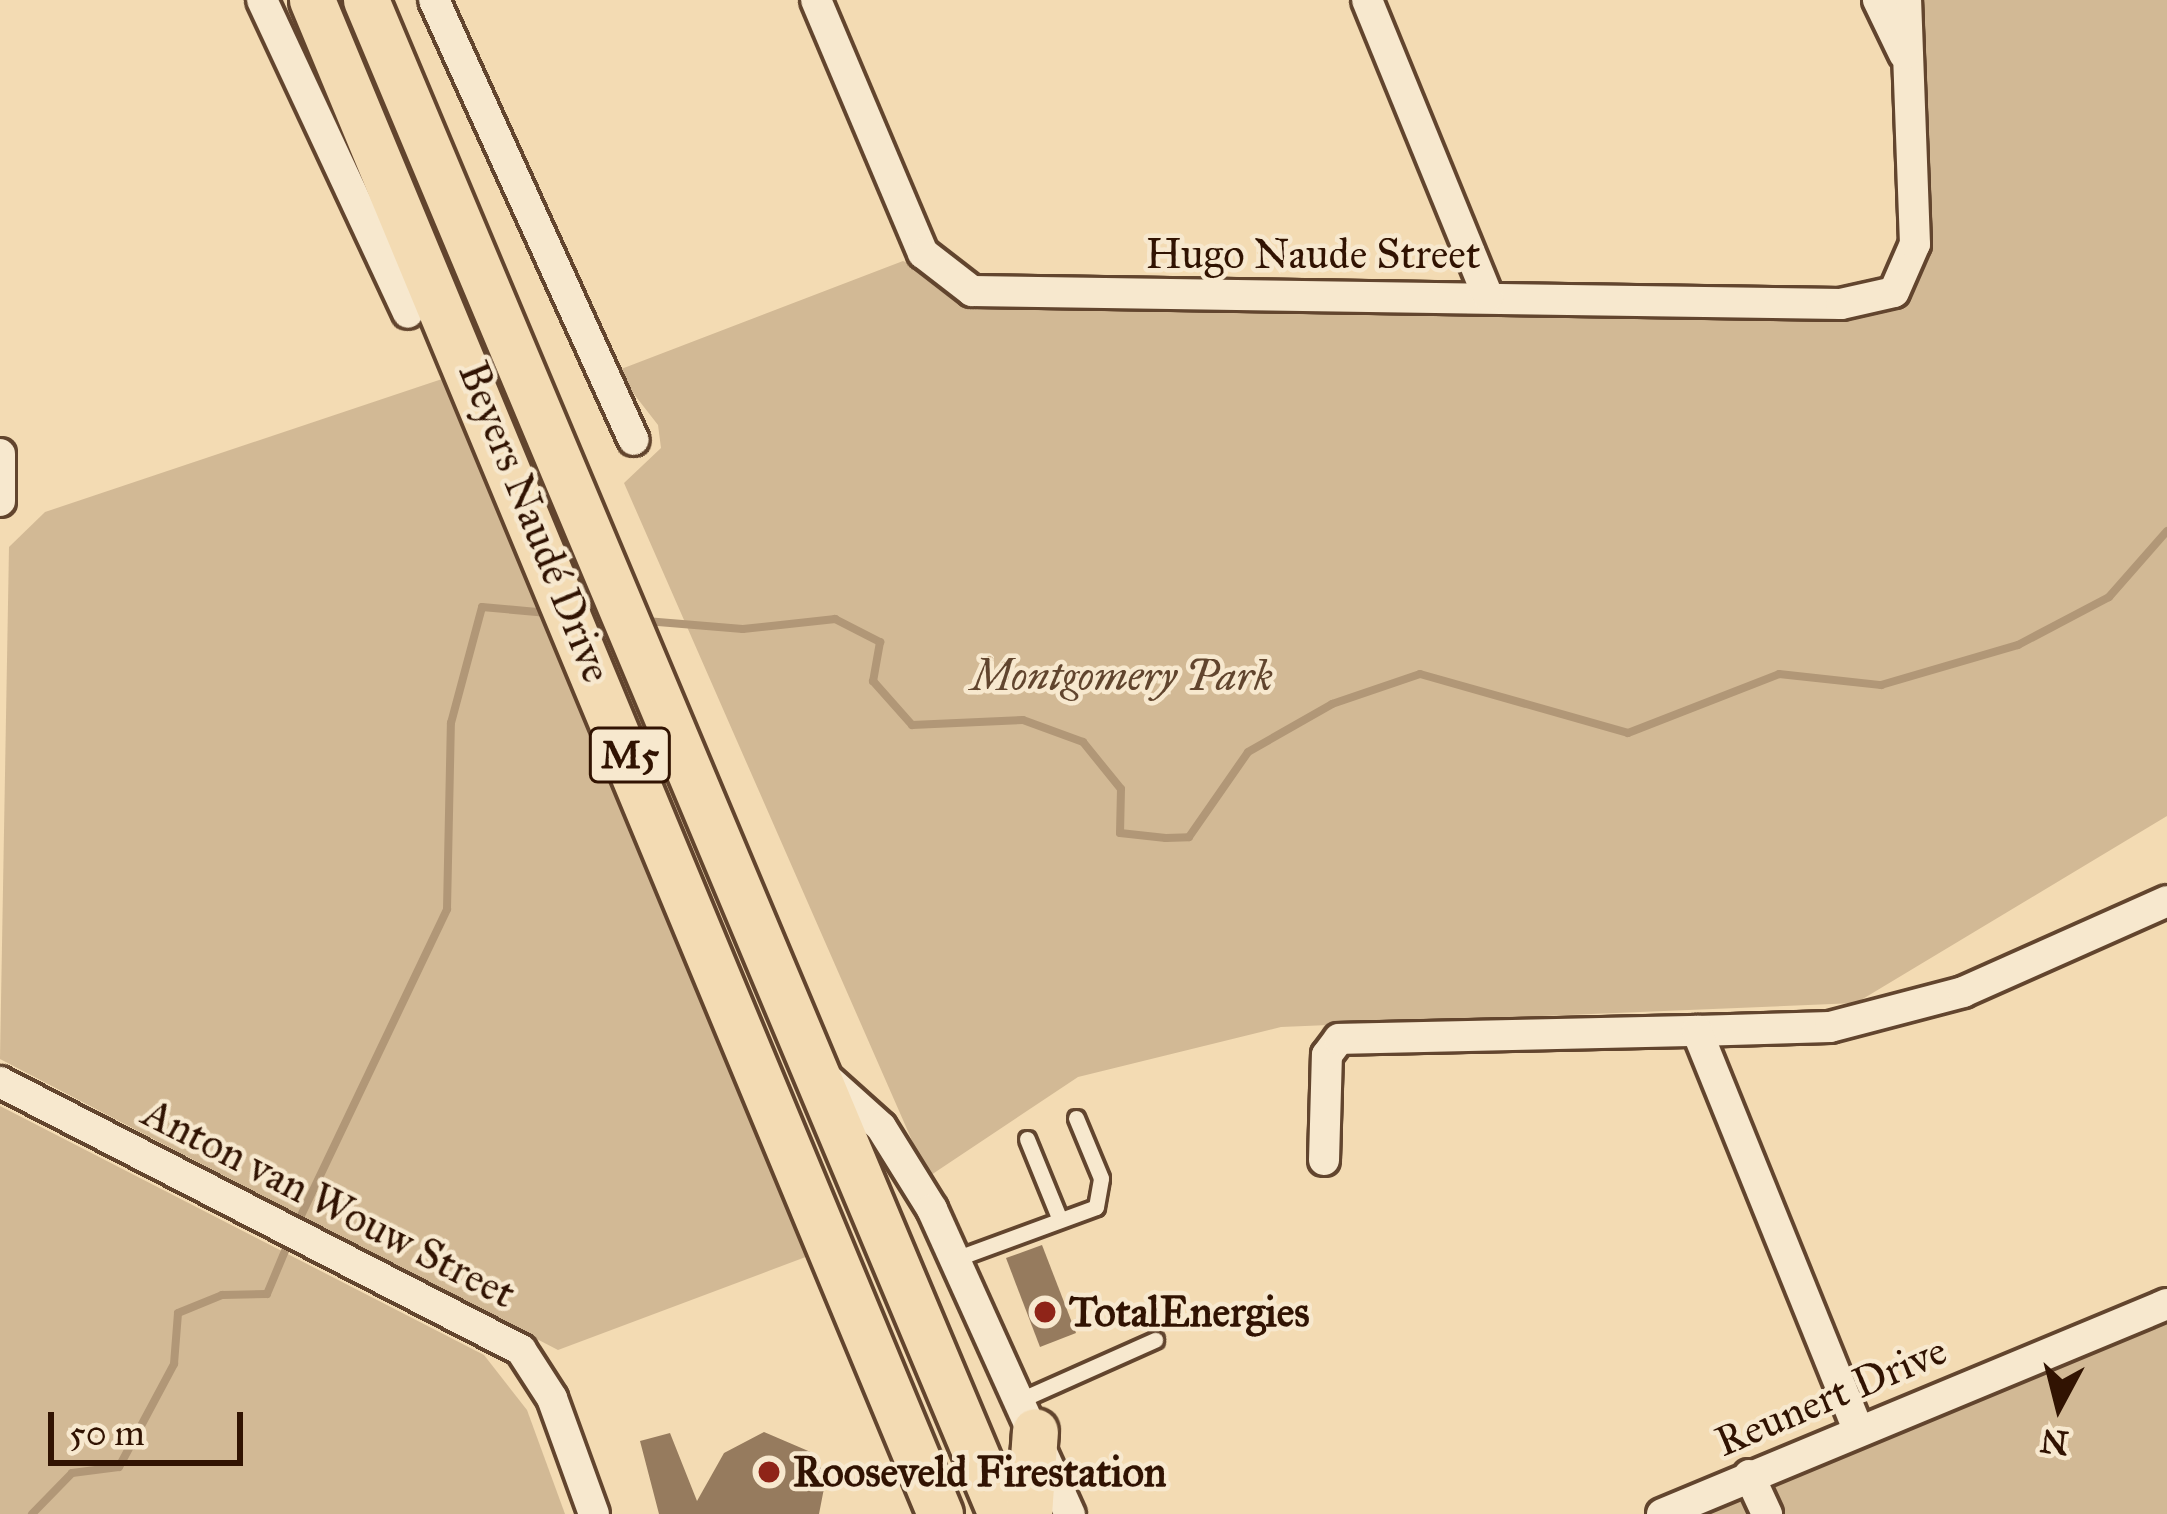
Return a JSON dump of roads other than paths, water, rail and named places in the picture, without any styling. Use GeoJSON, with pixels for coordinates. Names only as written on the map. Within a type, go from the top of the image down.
{"type":"FeatureCollection","features":[{"type":"Feature","properties":{"kind":"main road","name":"Beyers Naudé Drive"},"geometry":{"type":"LineString","coordinates":[[312,0],[940,1514]]}},
{"type":"Feature","properties":{"kind":"main road","name":"Beyers Naudé Drive"},"geometry":{"type":"LineString","coordinates":[[367,0],[1001,1514]]}},
{"type":"Feature","properties":{"kind":"main road"},"geometry":{"type":"LineString","coordinates":[[833,1256],[885,1234]]}},
{"type":"Feature","properties":{"kind":"main road"},"geometry":{"type":"LineString","coordinates":[[1028,1416],[1028,1514]]}},
{"type":"Feature","properties":{"kind":"main road"},"geometry":{"type":"LineString","coordinates":[[909,1441],[962,1419]]}},
{"type":"Feature","properties":{"kind":"street"},"geometry":{"type":"LineString","coordinates":[[262,0],[408,313]]}},
{"type":"Feature","properties":{"kind":"street"},"geometry":{"type":"LineString","coordinates":[[434,0],[634,440]]}},
{"type":"Feature","properties":{"kind":"street","name":"Hugo Naude Street"},"geometry":{"type":"LineString","coordinates":[[816,0],[923,253],[954,284],[1023,295],[1488,296],[1865,304],[1903,280],[1917,201],[1906,0]]}},
{"type":"Feature","properties":{"kind":"street"},"geometry":{"type":"LineString","coordinates":[[1367,0],[1488,296]]}},
{"type":"Feature","properties":{"kind":"street"},"geometry":{"type":"LineString","coordinates":[[1878,0],[1909,66]]}},
{"type":"Feature","properties":{"kind":"street"},"geometry":{"type":"LineString","coordinates":[[1324,1160],[1327,1055],[1339,1039],[1830,1027],[1964,992],[2167,901]]}},
{"type":"Feature","properties":{"kind":"street"},"geometry":{"type":"LineString","coordinates":[[1697,1031],[1858,1430]]}},
{"type":"Feature","properties":{"kind":"street","name":"Beyers Naudé Drive"},"geometry":{"type":"LineString","coordinates":[[819,1072],[881,1127],[955,1259],[1070,1514]]}},
{"type":"Feature","properties":{"kind":"street","name":"Anton van Wouw Street"},"geometry":{"type":"LineString","coordinates":[[0,1082],[280,1223],[533,1362],[594,1514]]}},
{"type":"Feature","properties":{"kind":"street","name":"Reunert Drive"},"geometry":{"type":"LineString","coordinates":[[1662,1514],[2167,1304]]}},
{"type":"Feature","properties":{"kind":"street"},"geometry":{"type":"LineString","coordinates":[[1749,1474],[1767,1514]]}},
{"type":"Feature","properties":{"kind":"lane"},"geometry":{"type":"LineString","coordinates":[[955,1259],[1060,1220],[1101,1196],[1076,1118]]}},
{"type":"Feature","properties":{"kind":"lane"},"geometry":{"type":"LineString","coordinates":[[1028,1139],[1060,1220]]}},
{"type":"Feature","properties":{"kind":"lane"},"geometry":{"type":"LineString","coordinates":[[1028,1416],[1155,1340]]}},
{"type":"Feature","properties":{"kind":"waterway"},"geometry":{"type":"LineString","coordinates":[[646,621],[743,629],[835,619],[880,642],[873,681],[912,725],[1023,720],[1083,742],[1121,789],[1120,833],[1189,837],[1248,752],[1332,704],[1420,674],[1628,733],[1779,674],[1881,685],[2018,645],[2109,597],[2167,531]]}},
{"type":"Feature","properties":{"kind":"waterway"},"geometry":{"type":"LineString","coordinates":[[296,1226],[447,909],[451,723],[482,607],[548,613]]}},
{"type":"Feature","properties":{"kind":"waterway"},"geometry":{"type":"LineString","coordinates":[[32,1514],[72,1473],[119,1467],[174,1364],[178,1313],[222,1295],[267,1294],[290,1239]]}},
{"type":"Feature","properties":{"kind":"place","name":"TotalEnergies"},"geometry":{"type":"Point","coordinates":[1045,1312]}},
{"type":"Feature","properties":{"kind":"place","name":"Rooseveld Firestation"},"geometry":{"type":"Point","coordinates":[769,1472]}},
{"type":"Feature","properties":{"kind":"park label","name":"Montgomery Park"},"geometry":{"type":"Point","coordinates":[1122,676]}}]}
